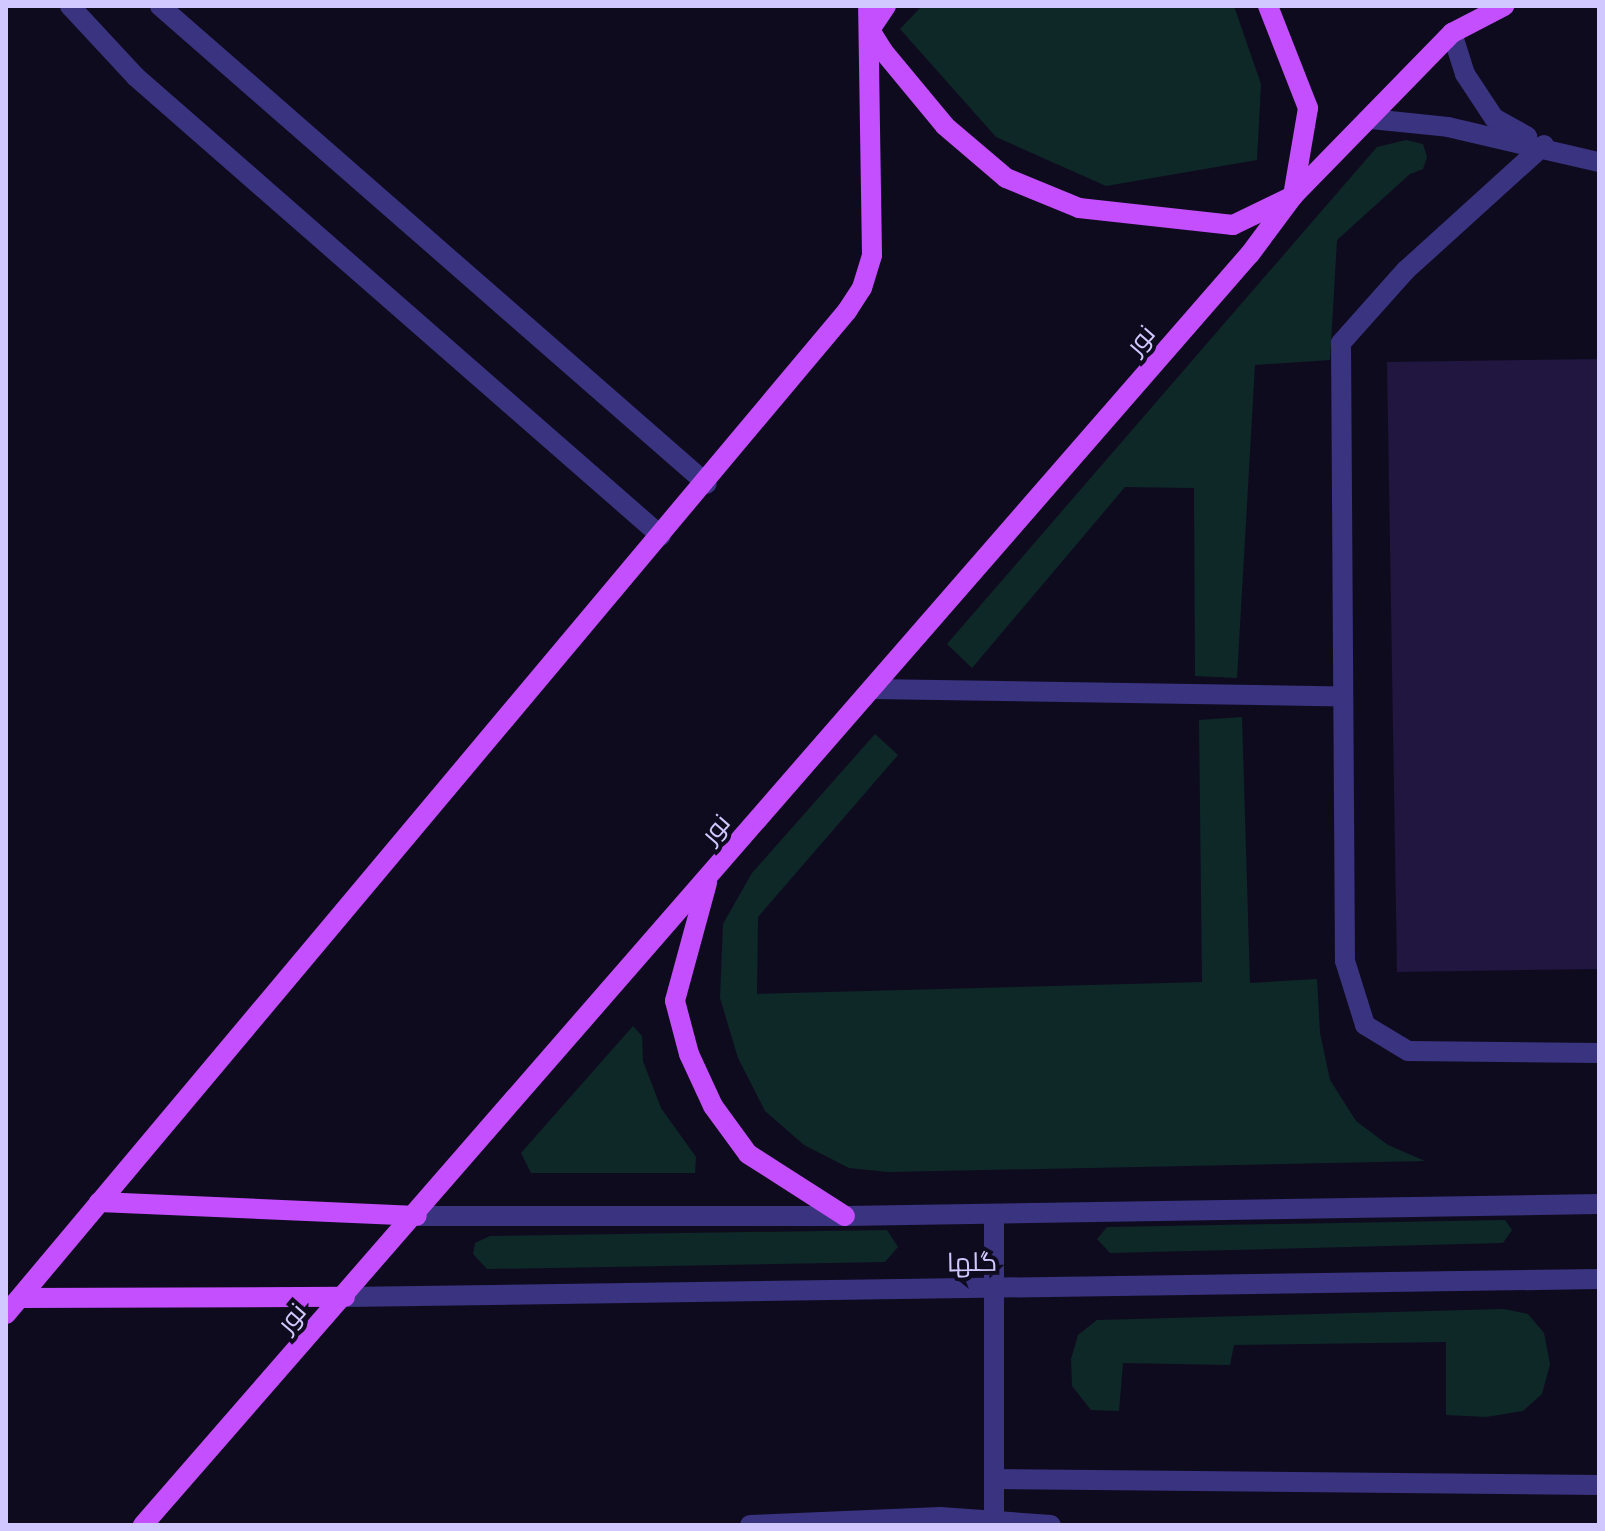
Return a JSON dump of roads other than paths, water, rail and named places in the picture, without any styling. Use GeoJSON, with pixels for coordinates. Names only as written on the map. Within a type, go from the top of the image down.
{"type":"FeatureCollection","features":[{"type":"Feature","properties":{"kind":"main road"},"geometry":{"type":"LineString","coordinates":[[6,1314],[707,484],[831,335],[862,288],[872,255],[873,216],[868,6]]}},
{"type":"Feature","properties":{"kind":"main road"},"geometry":{"type":"LineString","coordinates":[[870,30],[886,6]]}},
{"type":"Feature","properties":{"kind":"main road"},"geometry":{"type":"LineString","coordinates":[[870,30],[906,84],[945,126],[1006,178],[1040,195],[1079,208],[1233,225],[1293,196],[1308,108],[1268,6]]}},
{"type":"Feature","properties":{"kind":"main road","name":"نور"},"geometry":{"type":"LineString","coordinates":[[143,1525],[417,1216],[1250,254],[1293,196],[1326,166],[1452,33],[1504,6]]}},
{"type":"Feature","properties":{"kind":"main road"},"geometry":{"type":"LineString","coordinates":[[709,878],[675,1001],[689,1054],[713,1106],[748,1154],[845,1216]]}},
{"type":"Feature","properties":{"kind":"main road"},"geometry":{"type":"LineString","coordinates":[[99,1202],[417,1216]]}},
{"type":"Feature","properties":{"kind":"main road"},"geometry":{"type":"LineString","coordinates":[[20,1298],[345,1297]]}},
{"type":"Feature","properties":{"kind":"street"},"geometry":{"type":"LineString","coordinates":[[70,6],[136,77],[661,536]]}},
{"type":"Feature","properties":{"kind":"street"},"geometry":{"type":"LineString","coordinates":[[160,6],[707,484]]}},
{"type":"Feature","properties":{"kind":"street"},"geometry":{"type":"LineString","coordinates":[[1452,33],[1465,74],[1494,118],[1544,145]]}},
{"type":"Feature","properties":{"kind":"street"},"geometry":{"type":"LineString","coordinates":[[1371,119],[1544,145],[1599,162]]}},
{"type":"Feature","properties":{"kind":"street"},"geometry":{"type":"LineString","coordinates":[[1544,145],[1406,270],[1341,343],[1345,961],[1365,1025],[1408,1051],[1599,1053]]}},
{"type":"Feature","properties":{"kind":"street"},"geometry":{"type":"LineString","coordinates":[[872,689],[1343,696]]}},
{"type":"Feature","properties":{"kind":"street","name":"گلها"},"geometry":{"type":"LineString","coordinates":[[417,1216],[845,1216],[1599,1204]]}},
{"type":"Feature","properties":{"kind":"street"},"geometry":{"type":"LineString","coordinates":[[994,1214],[994,1521]]}},
{"type":"Feature","properties":{"kind":"street","name":"گلها"},"geometry":{"type":"LineString","coordinates":[[345,1297],[1599,1279]]}},
{"type":"Feature","properties":{"kind":"street"},"geometry":{"type":"LineString","coordinates":[[994,1479],[1599,1485]]}},
{"type":"Feature","properties":{"kind":"street"},"geometry":{"type":"LineString","coordinates":[[750,1525],[940,1521],[1051,1524]]}}]}
